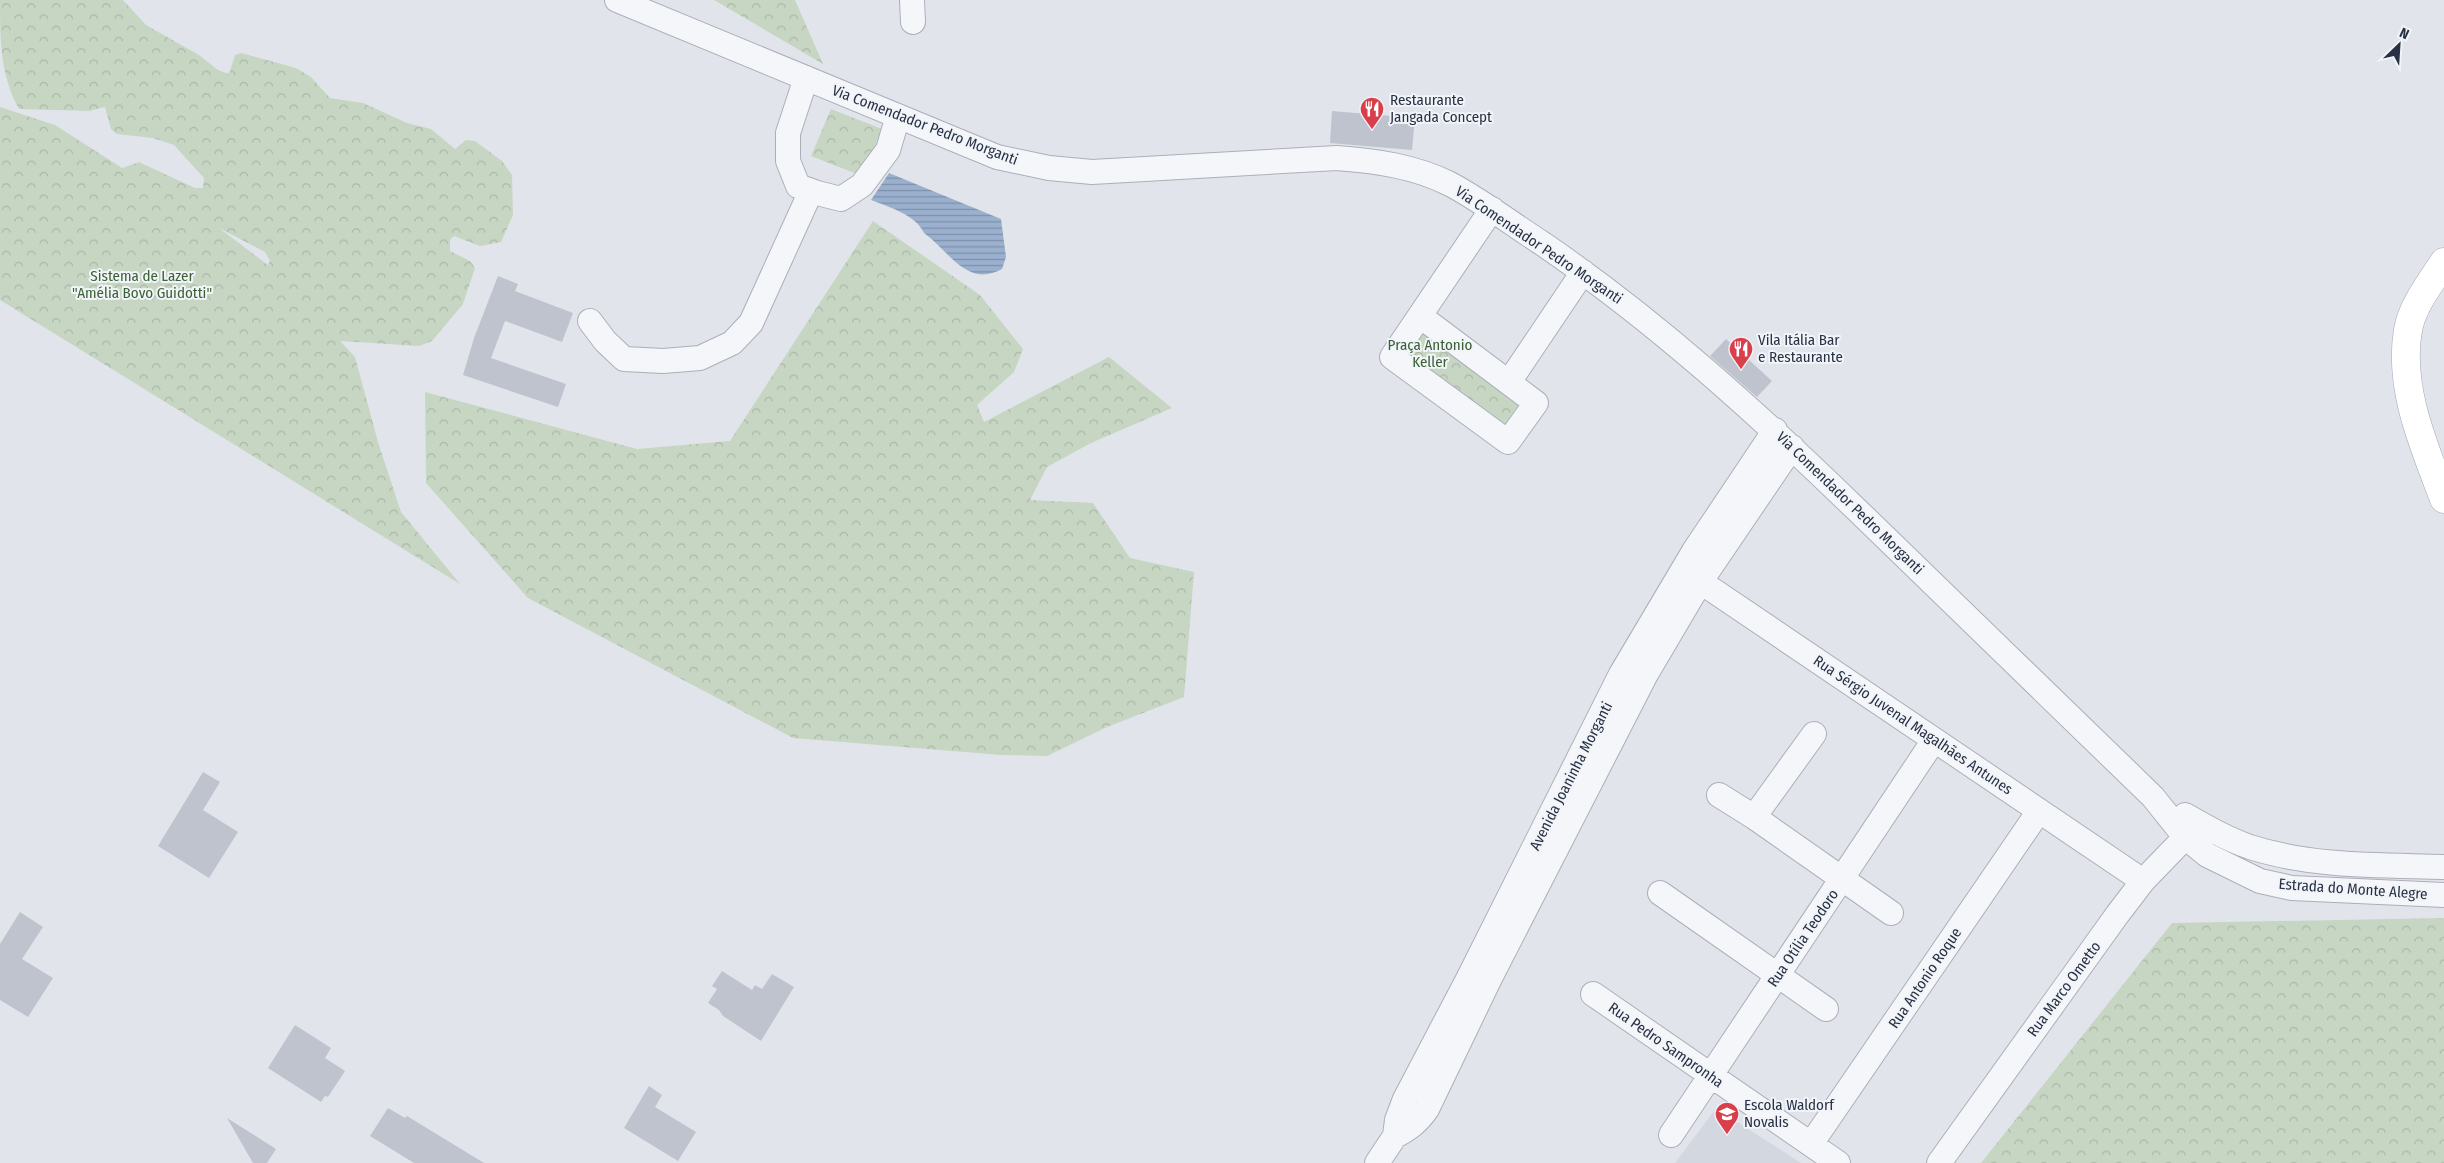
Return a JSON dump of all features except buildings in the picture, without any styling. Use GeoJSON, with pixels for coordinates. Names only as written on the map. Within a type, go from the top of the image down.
{"type":"FeatureCollection","features":[{"type":"Feature","properties":{"kind":"main road"},"geometry":{"type":"LineString","coordinates":[[2444,262],[2408,328],[2407,374],[2414,416],[2444,499]]}},
{"type":"Feature","properties":{"kind":"street","name":"Via Comendador Pedro Morganti"},"geometry":{"type":"LineString","coordinates":[[617,0],[998,157],[1023,163],[1070,171],[1092,172],[1337,158],[1375,161],[1413,169],[1448,183],[1492,210],[1583,272],[1694,360],[1775,430],[2153,797],[2192,830]]}},
{"type":"Feature","properties":{"kind":"street"},"geometry":{"type":"LineString","coordinates":[[806,78],[788,133],[788,161],[798,186],[810,191],[841,199],[862,185],[888,150],[898,116]]}},
{"type":"Feature","properties":{"kind":"street"},"geometry":{"type":"LineString","coordinates":[[590,321],[605,341],[624,360],[663,361],[700,358],[732,343],[751,323],[810,191]]}},
{"type":"Feature","properties":{"kind":"street"},"geometry":{"type":"LineString","coordinates":[[1420,316],[1536,403],[1508,442],[1392,357],[1492,210]]}},
{"type":"Feature","properties":{"kind":"street"},"geometry":{"type":"LineString","coordinates":[[1509,382],[1583,272]]}},
{"type":"Feature","properties":{"kind":"street","name":"Avenida Joaninha Morganti"},"geometry":{"type":"LineString","coordinates":[[1692,575],[1775,430]]}},
{"type":"Feature","properties":{"kind":"street","name":"Avenida Joaninha Morganti"},"geometry":{"type":"LineString","coordinates":[[1378,1163],[1395,1136],[1397,1120],[1404,1099],[1476,984],[1622,674],[1692,575],[1792,447]]}},
{"type":"Feature","properties":{"kind":"street","name":"Rua Sérgio Juvenal Magalhães Antunes"},"geometry":{"type":"LineString","coordinates":[[1692,575],[2143,881]]}},
{"type":"Feature","properties":{"kind":"street"},"geometry":{"type":"LineString","coordinates":[[1754,817],[1814,734]]}},
{"type":"Feature","properties":{"kind":"street","name":"Rua Otília Teodoro"},"geometry":{"type":"LineString","coordinates":[[1671,1136],[1934,740]]}},
{"type":"Feature","properties":{"kind":"street"},"geometry":{"type":"LineString","coordinates":[[1720,795],[1891,913]]}},
{"type":"Feature","properties":{"kind":"street","name":"Rua Antonio Roque"},"geometry":{"type":"LineString","coordinates":[[1811,1144],[2039,811]]}},
{"type":"Feature","properties":{"kind":"street","name":"Estrada do Monte Alegre"},"geometry":{"type":"LineString","coordinates":[[2192,830],[2288,857],[2344,864],[2444,867]]}},
{"type":"Feature","properties":{"kind":"street","name":"Estrada do Monte Alegre"},"geometry":{"type":"LineString","coordinates":[[2192,830],[2207,855],[2260,881],[2292,888],[2444,895]]}},
{"type":"Feature","properties":{"kind":"street","name":"Rua Marco Ometto"},"geometry":{"type":"LineString","coordinates":[[1939,1163],[2143,881],[2192,830]]}},
{"type":"Feature","properties":{"kind":"street"},"geometry":{"type":"LineString","coordinates":[[1660,893],[1826,1009]]}},
{"type":"Feature","properties":{"kind":"street","name":"Rua Pedro Sampronha"},"geometry":{"type":"LineString","coordinates":[[1593,994],[1710,1077],[1838,1163]]}},
{"type":"Feature","properties":{"kind":"shaded area","name":"Escola Waldorf Novalis"},"geometry":{"type":"Polygon","coordinates":[[[1716,1108],[1801,1163],[1675,1163],[1716,1108]]]}},
{"type":"Feature","properties":{"kind":"green space","name":"Sistema de Lazer \"Amélia Bovo Guidotti\""},"geometry":{"type":"Polygon","coordinates":[[[0,0],[123,0],[146,25],[199,55],[218,70],[229,74],[235,55],[241,53],[296,68],[311,77],[330,98],[363,103],[407,123],[431,129],[455,149],[466,140],[475,141],[502,161],[512,175],[513,215],[501,242],[480,246],[454,236],[450,240],[450,251],[470,261],[475,268],[463,304],[432,341],[419,346],[340,341],[355,357],[378,442],[401,512],[460,584],[0,300],[0,107],[55,125],[122,168],[139,162],[195,188],[203,188],[204,178],[174,145],[153,138],[117,134],[111,129],[105,107],[89,111],[19,109],[8,83],[2,56],[0,0]],[[219,228],[268,265],[270,261],[265,252],[219,228]]]}},
{"type":"Feature","properties":{"kind":"green space"},"geometry":{"type":"Polygon","coordinates":[[[714,0],[795,0],[823,64],[714,0]]]}},
{"type":"Feature","properties":{"kind":"green space"},"geometry":{"type":"Polygon","coordinates":[[[831,109],[882,129],[862,176],[811,156],[831,109]]]}},
{"type":"Feature","properties":{"kind":"green space"},"geometry":{"type":"Polygon","coordinates":[[[873,221],[980,295],[1023,349],[1014,372],[977,405],[984,422],[1109,357],[1172,408],[1091,443],[1047,467],[1030,500],[1093,503],[1130,558],[1194,572],[1184,697],[1107,727],[1047,756],[1001,755],[793,738],[528,598],[426,483],[425,392],[637,449],[730,441],[873,221]]]}},
{"type":"Feature","properties":{"kind":"green space","name":"Praça Antonio Keller"},"geometry":{"type":"Polygon","coordinates":[[[1422,324],[1523,400],[1502,431],[1400,355],[1422,324]]]}},
{"type":"Feature","properties":{"kind":"green space"},"geometry":{"type":"Polygon","coordinates":[[[2444,918],[2444,1163],[1981,1163],[2172,923],[2444,918]]]}},
{"type":"Feature","properties":{"kind":"water"},"geometry":{"type":"Polygon","coordinates":[[[889,173],[1001,219],[1006,257],[1002,269],[990,274],[979,274],[969,271],[951,258],[924,233],[915,221],[894,209],[871,200],[889,173]]]}},
{"type":"Feature","properties":{"kind":"place","name":"Restaurante Jangada Concept"},"geometry":{"type":"Point","coordinates":[1372,130]}},
{"type":"Feature","properties":{"kind":"place","name":"Vila Itália Bar e Restaurante"},"geometry":{"type":"Point","coordinates":[1741,370]}},
{"type":"Feature","properties":{"kind":"place","name":"Escola Waldorf Novalis"},"geometry":{"type":"Point","coordinates":[1727,1135]}}]}
